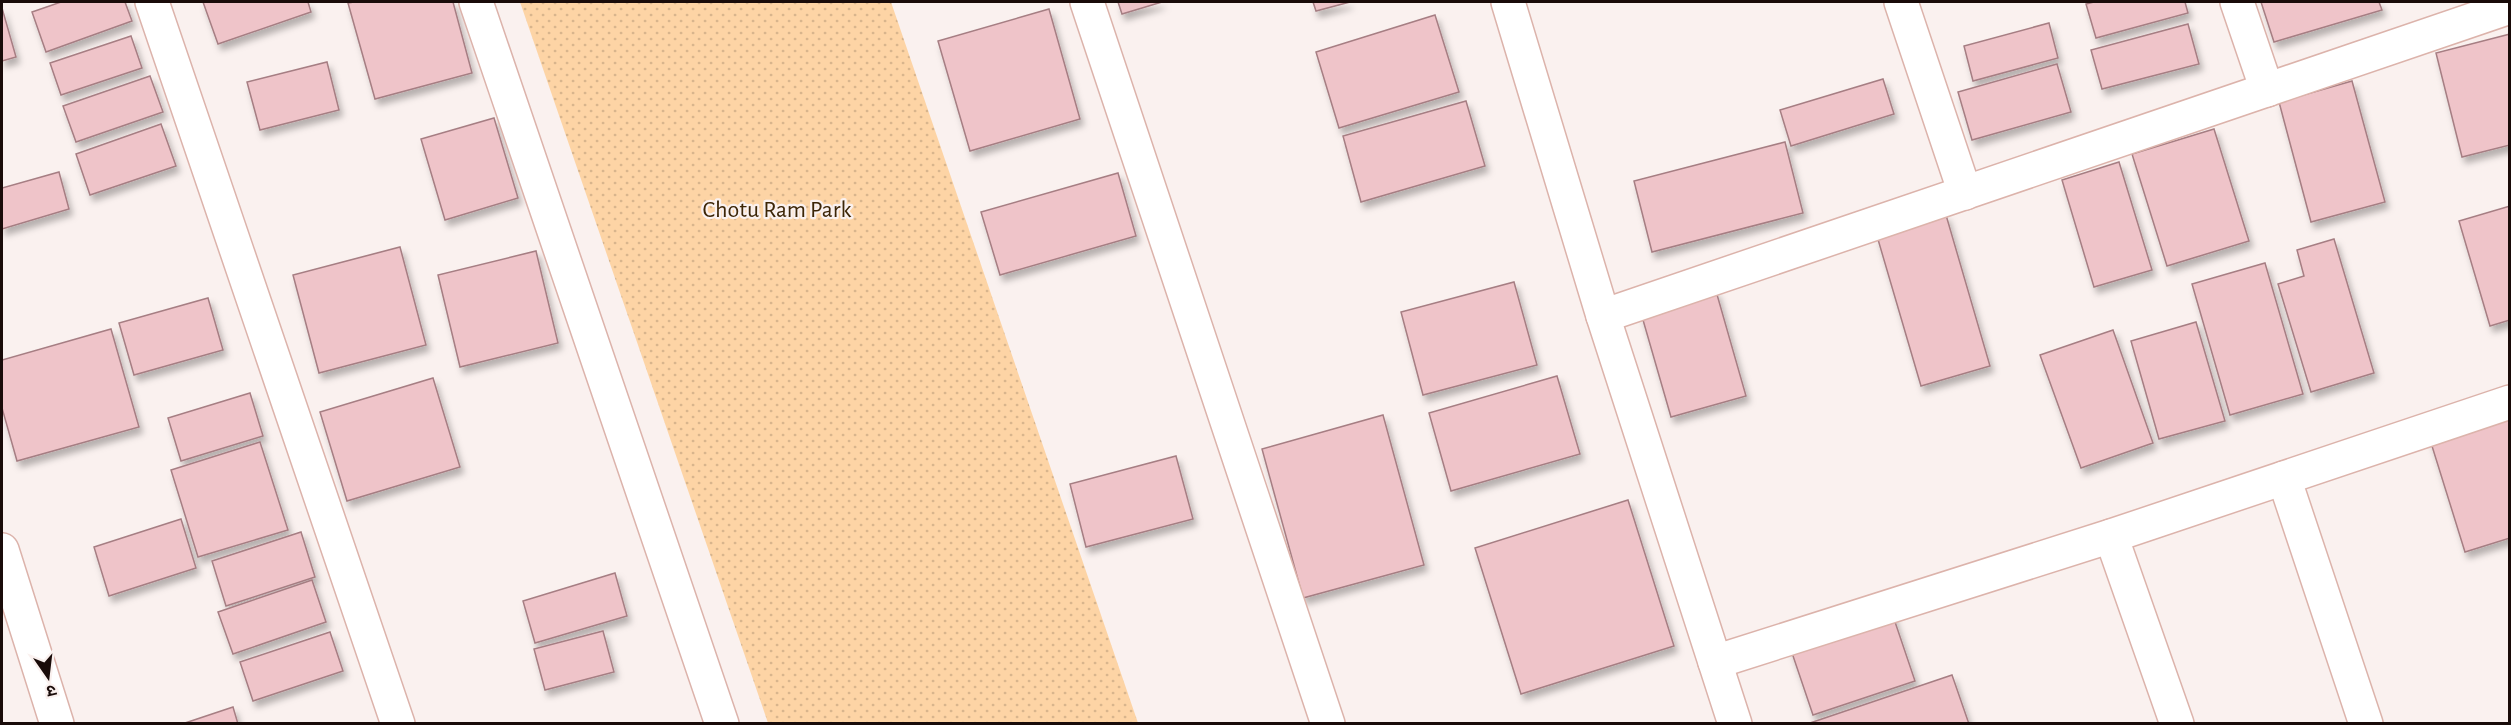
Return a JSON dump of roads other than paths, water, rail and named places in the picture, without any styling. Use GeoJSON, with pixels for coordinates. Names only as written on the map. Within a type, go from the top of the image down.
{"type":"FeatureCollection","features":[{"type":"Feature","properties":{"kind":"street"},"geometry":{"type":"LineString","coordinates":[[152,2],[399,723]]}},
{"type":"Feature","properties":{"kind":"street"},"geometry":{"type":"LineString","coordinates":[[476,2],[722,723]]}},
{"type":"Feature","properties":{"kind":"street"},"geometry":{"type":"LineString","coordinates":[[1087,2],[1328,723]]}},
{"type":"Feature","properties":{"kind":"street"},"geometry":{"type":"LineString","coordinates":[[1508,2],[1603,316],[1735,723]]}},
{"type":"Feature","properties":{"kind":"street"},"geometry":{"type":"LineString","coordinates":[[1901,2],[1965,193]]}},
{"type":"Feature","properties":{"kind":"street"},"geometry":{"type":"LineString","coordinates":[[2237,2],[2267,90]]}},
{"type":"Feature","properties":{"kind":"street"},"geometry":{"type":"LineString","coordinates":[[1603,316],[2510,7]]}},
{"type":"Feature","properties":{"kind":"street"},"geometry":{"type":"LineString","coordinates":[[1715,662],[2111,536],[2510,402]]}},
{"type":"Feature","properties":{"kind":"street"},"geometry":{"type":"LineString","coordinates":[[2284,478],[2366,723]]}},
{"type":"Feature","properties":{"kind":"street"},"geometry":{"type":"LineString","coordinates":[[2111,536],[2177,723]]}},
{"type":"Feature","properties":{"kind":"street"},"geometry":{"type":"LineString","coordinates":[[2,550],[57,723]]}},
{"type":"Feature","properties":{"kind":"park label","name":"Chotu Ram Park"},"geometry":{"type":"Point","coordinates":[777,209]}}]}
